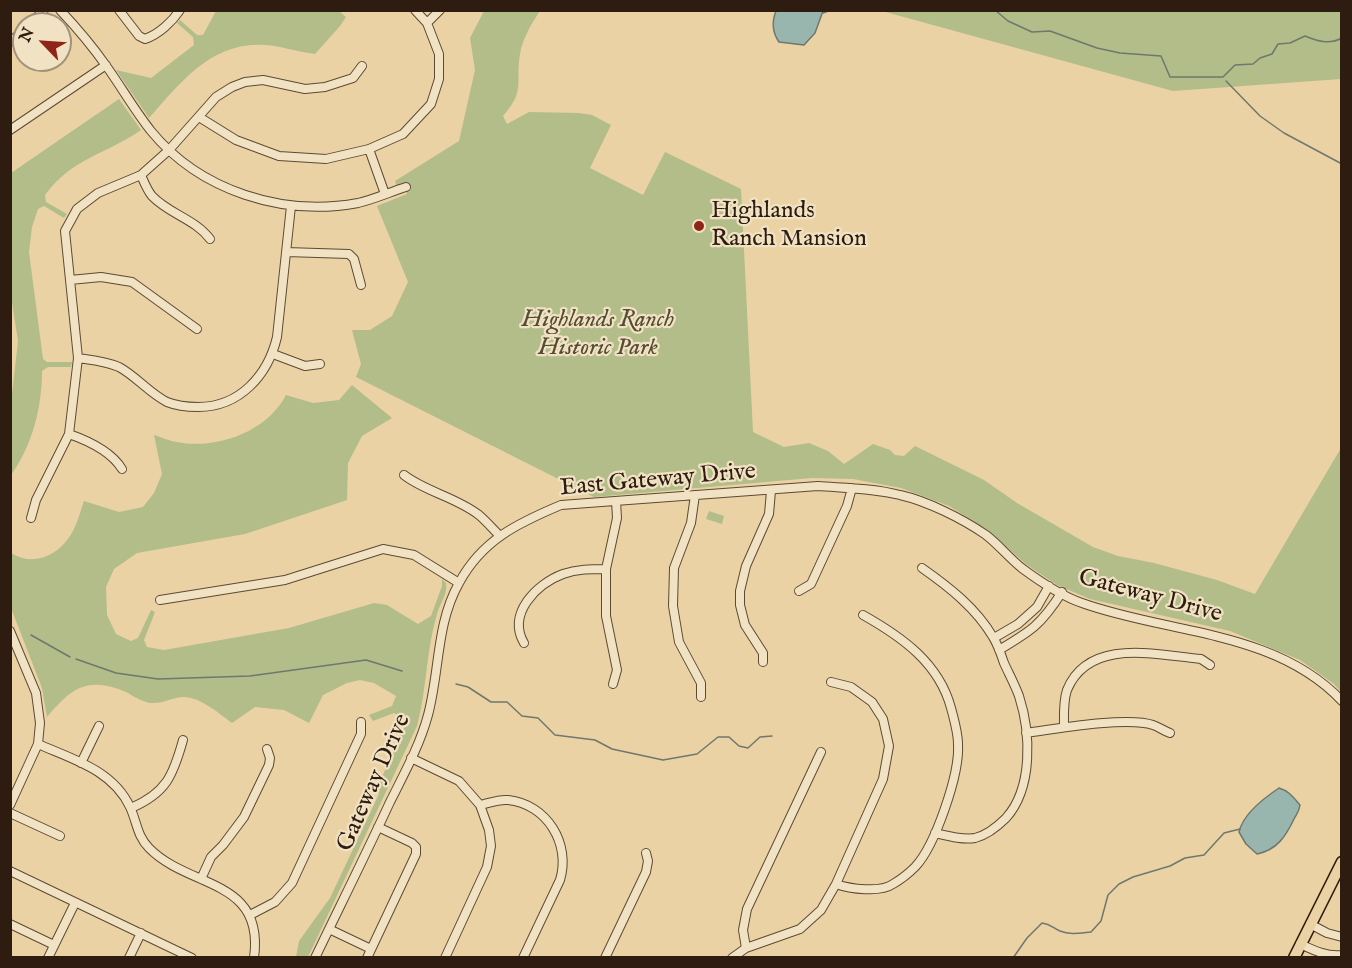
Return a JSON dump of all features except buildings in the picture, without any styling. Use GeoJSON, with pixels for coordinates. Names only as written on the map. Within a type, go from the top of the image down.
{"type":"FeatureCollection","features":[{"type":"Feature","properties":{"kind":"main road"},"geometry":{"type":"LineString","coordinates":[[1294,957],[1341,862]]}},
{"type":"Feature","properties":{"kind":"street"},"geometry":{"type":"LineString","coordinates":[[60,10],[106,65],[152,132],[169,150],[197,171],[225,187],[259,200],[291,206],[333,206],[358,203],[406,187]]}},
{"type":"Feature","properties":{"kind":"street"},"geometry":{"type":"LineString","coordinates":[[119,10],[139,36],[145,39],[174,18],[180,10]]}},
{"type":"Feature","properties":{"kind":"street"},"geometry":{"type":"LineString","coordinates":[[200,117],[236,140],[279,156],[326,159],[369,149],[403,134],[431,105],[439,79],[439,54],[427,23],[415,10]]}},
{"type":"Feature","properties":{"kind":"street"},"geometry":{"type":"LineString","coordinates":[[427,23],[440,10]]}},
{"type":"Feature","properties":{"kind":"street"},"geometry":{"type":"LineString","coordinates":[[10,130],[106,65]]}},
{"type":"Feature","properties":{"kind":"street"},"geometry":{"type":"LineString","coordinates":[[32,518],[36,500],[69,434],[78,358],[65,231],[70,218],[77,209],[98,193],[141,175],[169,150],[216,98],[232,87],[245,82],[263,80],[305,89],[325,87],[353,78],[362,66]]}},
{"type":"Feature","properties":{"kind":"street"},"geometry":{"type":"LineString","coordinates":[[369,149],[385,194]]}},
{"type":"Feature","properties":{"kind":"street"},"geometry":{"type":"LineString","coordinates":[[141,175],[151,195],[202,229],[210,239]]}},
{"type":"Feature","properties":{"kind":"street"},"geometry":{"type":"LineString","coordinates":[[78,358],[98,360],[120,368],[166,401],[180,406],[209,407],[224,403],[244,392],[256,382],[273,354],[291,206]]}},
{"type":"Feature","properties":{"kind":"street"},"geometry":{"type":"LineString","coordinates":[[286,252],[349,254],[354,259],[361,285]]}},
{"type":"Feature","properties":{"kind":"street"},"geometry":{"type":"LineString","coordinates":[[70,280],[101,277],[132,282],[198,329]]}},
{"type":"Feature","properties":{"kind":"street"},"geometry":{"type":"LineString","coordinates":[[273,354],[305,366],[320,364]]}},
{"type":"Feature","properties":{"kind":"street"},"geometry":{"type":"LineString","coordinates":[[69,434],[84,439],[115,458],[122,469]]}},
{"type":"Feature","properties":{"kind":"street"},"geometry":{"type":"LineString","coordinates":[[404,475],[416,484],[478,514],[499,535]]}},
{"type":"Feature","properties":{"kind":"street","name":"East Gateway Drive"},"geometry":{"type":"LineString","coordinates":[[459,583],[476,558],[499,535],[561,505],[818,486],[852,488]]}},
{"type":"Feature","properties":{"kind":"street"},"geometry":{"type":"LineString","coordinates":[[800,591],[811,584],[847,506],[852,488]]}},
{"type":"Feature","properties":{"kind":"street","name":"Gateway Drive"},"geometry":{"type":"LineString","coordinates":[[852,488],[901,495],[948,513],[986,536],[1023,569],[1080,603],[1232,639],[1297,666],[1327,686],[1341,701]]}},
{"type":"Feature","properties":{"kind":"street"},"geometry":{"type":"LineString","coordinates":[[763,662],[763,653],[745,625],[740,605],[740,591],[746,566],[769,514],[771,491]]}},
{"type":"Feature","properties":{"kind":"street"},"geometry":{"type":"LineString","coordinates":[[695,495],[691,523],[674,568],[673,606],[679,642],[701,683],[701,697]]}},
{"type":"Feature","properties":{"kind":"street"},"geometry":{"type":"LineString","coordinates":[[613,684],[617,670],[606,616],[606,569],[617,518],[616,501]]}},
{"type":"Feature","properties":{"kind":"street"},"geometry":{"type":"LineString","coordinates":[[160,600],[285,580],[383,549],[414,555],[459,583]]}},
{"type":"Feature","properties":{"kind":"street"},"geometry":{"type":"LineString","coordinates":[[922,568],[951,588],[994,638],[1019,697],[1026,733],[1024,780],[1014,809],[997,827],[976,838],[956,838],[935,833]]}},
{"type":"Feature","properties":{"kind":"street"},"geometry":{"type":"LineString","coordinates":[[524,643],[518,633],[519,617],[525,603],[538,589],[562,574],[606,569]]}},
{"type":"Feature","properties":{"kind":"street","name":"Gateway Drive"},"geometry":{"type":"LineString","coordinates":[[315,957],[411,758],[428,715],[442,622],[459,583]]}},
{"type":"Feature","properties":{"kind":"street"},"geometry":{"type":"LineString","coordinates":[[994,638],[1018,624],[1038,607],[1050,585]]}},
{"type":"Feature","properties":{"kind":"street"},"geometry":{"type":"LineString","coordinates":[[999,650],[1033,629],[1048,615],[1062,592]]}},
{"type":"Feature","properties":{"kind":"street"},"geometry":{"type":"LineString","coordinates":[[836,884],[849,889],[891,886],[916,866],[935,833],[954,781],[958,744],[951,706],[935,674],[919,654],[893,632],[863,615]]}},
{"type":"Feature","properties":{"kind":"street"},"geometry":{"type":"LineString","coordinates":[[10,631],[36,693],[40,723],[38,744],[10,805]]}},
{"type":"Feature","properties":{"kind":"street"},"geometry":{"type":"LineString","coordinates":[[1064,727],[1064,705],[1067,692],[1074,679],[1087,665],[1100,658],[1129,652],[1201,659],[1210,665]]}},
{"type":"Feature","properties":{"kind":"street"},"geometry":{"type":"LineString","coordinates":[[732,957],[746,948],[800,929],[821,910],[836,884],[883,779],[889,746],[882,719],[872,702],[851,687],[831,682]]}},
{"type":"Feature","properties":{"kind":"street"},"geometry":{"type":"LineString","coordinates":[[250,915],[275,902],[292,883],[361,734],[362,722]]}},
{"type":"Feature","properties":{"kind":"street"},"geometry":{"type":"LineString","coordinates":[[1026,733],[1064,727],[1134,722],[1152,724],[1170,734]]}},
{"type":"Feature","properties":{"kind":"street"},"geometry":{"type":"LineString","coordinates":[[81,763],[99,726]]}},
{"type":"Feature","properties":{"kind":"street"},"geometry":{"type":"LineString","coordinates":[[131,808],[149,800],[165,785],[177,763],[183,740]]}},
{"type":"Feature","properties":{"kind":"street"},"geometry":{"type":"LineString","coordinates":[[38,744],[111,779],[131,808],[137,832],[149,847],[166,862],[234,895],[250,915],[255,947],[254,957]]}},
{"type":"Feature","properties":{"kind":"street"},"geometry":{"type":"LineString","coordinates":[[201,879],[211,857],[223,846],[244,817],[269,765],[267,749]]}},
{"type":"Feature","properties":{"kind":"street"},"geometry":{"type":"LineString","coordinates":[[746,948],[743,930],[747,909],[821,752]]}},
{"type":"Feature","properties":{"kind":"street"},"geometry":{"type":"LineString","coordinates":[[411,758],[459,781],[480,805],[489,830],[491,846],[487,867],[445,957]]}},
{"type":"Feature","properties":{"kind":"street"},"geometry":{"type":"LineString","coordinates":[[480,805],[508,800],[528,806],[542,816],[556,831],[562,847],[564,867],[560,880],[523,957]]}},
{"type":"Feature","properties":{"kind":"street"},"geometry":{"type":"LineString","coordinates":[[10,813],[60,836]]}},
{"type":"Feature","properties":{"kind":"street"},"geometry":{"type":"LineString","coordinates":[[367,957],[416,854],[416,848],[412,843],[378,827]]}},
{"type":"Feature","properties":{"kind":"street"},"geometry":{"type":"LineString","coordinates":[[605,957],[646,872],[648,861],[646,853]]}},
{"type":"Feature","properties":{"kind":"street"},"geometry":{"type":"LineString","coordinates":[[10,871],[192,957]]}},
{"type":"Feature","properties":{"kind":"street"},"geometry":{"type":"LineString","coordinates":[[48,957],[75,903]]}},
{"type":"Feature","properties":{"kind":"street"},"geometry":{"type":"LineString","coordinates":[[10,924],[54,945]]}},
{"type":"Feature","properties":{"kind":"street"},"geometry":{"type":"LineString","coordinates":[[1310,924],[1327,933],[1340,935]]}},
{"type":"Feature","properties":{"kind":"street"},"geometry":{"type":"LineString","coordinates":[[329,929],[371,949]]}},
{"type":"Feature","properties":{"kind":"street"},"geometry":{"type":"LineString","coordinates":[[129,957],[141,933]]}},
{"type":"Feature","properties":{"kind":"street"},"geometry":{"type":"LineString","coordinates":[[1300,944],[1318,952],[1334,956],[1341,955]]}},
{"type":"Feature","properties":{"kind":"green space"},"geometry":{"type":"Polygon","coordinates":[[[216,11],[339,11],[346,17],[315,54],[265,45],[246,46],[213,57],[185,78],[149,118],[116,70],[151,78],[194,45],[193,37],[177,23],[180,20],[197,35],[203,35],[216,11]]]}},
{"type":"Feature","properties":{"kind":"green space","name":"Highlands Ranch Historic Park"},"geometry":{"type":"Polygon","coordinates":[[[484,11],[540,11],[521,49],[517,93],[503,116],[507,124],[529,112],[592,115],[611,125],[590,168],[643,195],[665,152],[741,189],[753,432],[784,447],[809,443],[828,451],[844,464],[873,444],[890,450],[895,455],[904,456],[915,446],[984,480],[1017,503],[1093,547],[1118,556],[1217,580],[1255,594],[1341,448],[1341,692],[1334,684],[1300,660],[1230,631],[1090,599],[1057,585],[1027,565],[987,530],[949,506],[901,488],[853,479],[812,478],[594,497],[356,377],[361,364],[352,330],[370,330],[392,316],[408,282],[377,206],[407,194],[405,184],[397,186],[395,181],[459,141],[475,70],[470,38],[484,11]]]}},
{"type":"Feature","properties":{"kind":"green space"},"geometry":{"type":"Polygon","coordinates":[[[882,11],[1341,11],[1341,79],[1173,91],[882,11]]]}},
{"type":"Feature","properties":{"kind":"green space"},"geometry":{"type":"Polygon","coordinates":[[[119,99],[141,130],[66,173],[45,195],[46,202],[67,214],[64,218],[44,206],[38,209],[32,227],[29,252],[43,359],[47,362],[72,362],[71,367],[48,367],[42,371],[38,413],[25,452],[11,475],[11,403],[18,341],[10,290],[11,173],[119,99]]]}},
{"type":"Feature","properties":{"kind":"green space"},"geometry":{"type":"Polygon","coordinates":[[[352,385],[392,418],[362,436],[348,463],[347,500],[245,534],[137,553],[114,569],[106,587],[107,615],[116,634],[131,641],[138,638],[151,610],[155,612],[144,640],[147,647],[164,650],[289,628],[374,603],[387,605],[418,624],[431,616],[442,586],[442,579],[446,583],[445,595],[433,628],[417,726],[308,957],[296,957],[299,941],[330,898],[379,794],[376,790],[405,726],[401,717],[394,713],[373,721],[369,715],[392,706],[396,696],[374,683],[360,680],[347,683],[323,695],[309,723],[284,710],[255,707],[232,723],[210,707],[190,698],[180,697],[149,703],[113,687],[91,685],[73,692],[47,717],[42,688],[11,608],[11,553],[28,559],[51,554],[65,543],[72,532],[84,501],[119,512],[143,507],[154,493],[162,474],[154,435],[192,444],[224,440],[253,428],[266,419],[286,395],[313,403],[339,400],[352,385]]]}},
{"type":"Feature","properties":{"kind":"green space"},"geometry":{"type":"Polygon","coordinates":[[[709,511],[724,516],[722,524],[706,519],[709,511]]]}},
{"type":"Feature","properties":{"kind":"water"},"geometry":{"type":"Polygon","coordinates":[[[776,10],[823,11],[815,33],[804,45],[779,42],[773,26],[776,10]]]}},
{"type":"Feature","properties":{"kind":"water"},"geometry":{"type":"Polygon","coordinates":[[[1279,788],[1293,797],[1300,805],[1299,809],[1280,841],[1270,849],[1257,854],[1246,844],[1239,832],[1241,825],[1249,813],[1279,788]]]}},
{"type":"Feature","properties":{"kind":"waterway"},"geometry":{"type":"LineString","coordinates":[[823,13],[831,10]]}},
{"type":"Feature","properties":{"kind":"waterway"},"geometry":{"type":"LineString","coordinates":[[995,10],[1008,21],[1032,32],[1050,31],[1097,48],[1120,53],[1161,56],[1170,77],[1223,77],[1235,65],[1253,64],[1260,58],[1272,54],[1278,44],[1290,43],[1305,36],[1328,42],[1342,38]]}},
{"type":"Feature","properties":{"kind":"waterway"},"geometry":{"type":"LineString","coordinates":[[1226,81],[1260,116],[1284,133],[1342,164]]}},
{"type":"Feature","properties":{"kind":"waterway"},"geometry":{"type":"LineString","coordinates":[[31,635],[70,657]]}},
{"type":"Feature","properties":{"kind":"waterway"},"geometry":{"type":"LineString","coordinates":[[76,659],[116,673],[158,679],[250,676],[366,660],[402,671]]}},
{"type":"Feature","properties":{"kind":"waterway"},"geometry":{"type":"LineString","coordinates":[[456,684],[468,687],[491,702],[507,702],[522,716],[538,718],[555,735],[595,740],[612,749],[663,760],[697,754],[718,737],[729,737],[739,746],[748,748],[760,737],[772,736]]}},
{"type":"Feature","properties":{"kind":"waterway"},"geometry":{"type":"LineString","coordinates":[[1013,958],[1027,938],[1042,923],[1068,933],[1091,932],[1101,921],[1108,895],[1119,884],[1133,877],[1170,866],[1185,858],[1204,855],[1224,833],[1240,829]]}},
{"type":"Feature","properties":{"kind":"place","name":"Highlands Ranch Mansion"},"geometry":{"type":"Point","coordinates":[699,226]}}]}
